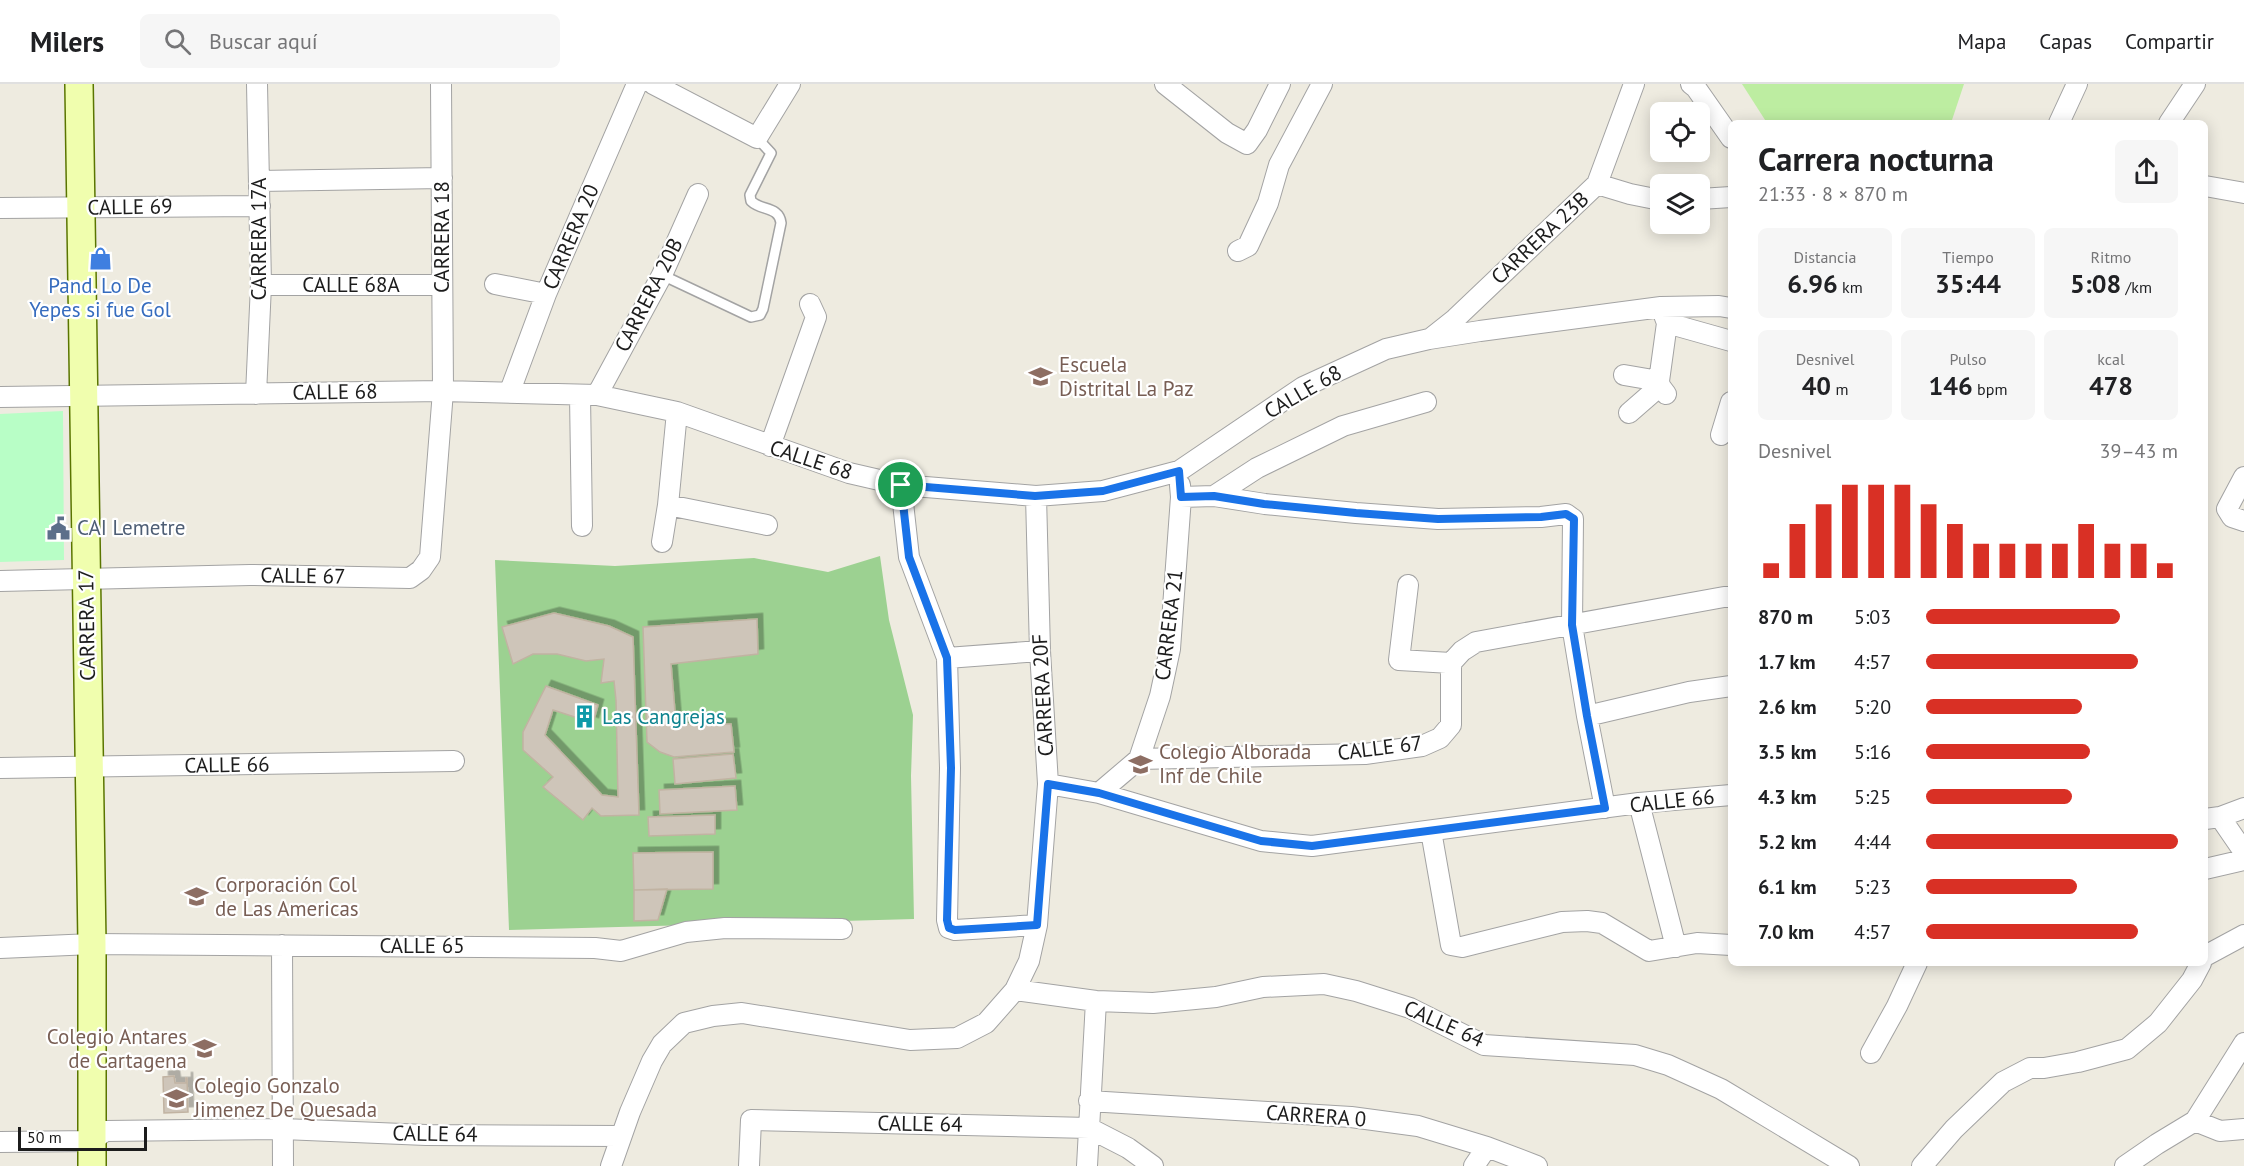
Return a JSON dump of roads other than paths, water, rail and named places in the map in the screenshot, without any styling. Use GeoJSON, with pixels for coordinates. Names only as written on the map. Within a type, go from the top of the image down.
{"type":"FeatureCollection","features":[{"type":"Feature","properties":{"kind":"main road","name":"CARRERA 17"},"geometry":{"type":"LineString","coordinates":[[78,84],[92,944],[92,1154]]}},
{"type":"Feature","properties":{"kind":"street","name":"CARRERA 17A"},"geometry":{"type":"LineString","coordinates":[[256,394],[261,285],[257,84]]}},
{"type":"Feature","properties":{"kind":"street","name":"CARRERA 18"},"geometry":{"type":"LineString","coordinates":[[441,84],[443,391]]}},
{"type":"Feature","properties":{"kind":"street","name":"CARRERA 20"},"geometry":{"type":"LineString","coordinates":[[510,392],[546,294],[638,84]]}},
{"type":"Feature","properties":{"kind":"street"},"geometry":{"type":"LineString","coordinates":[[653,84],[757,138],[790,84]]}},
{"type":"Feature","properties":{"kind":"street"},"geometry":{"type":"LineString","coordinates":[[1165,84],[1227,133],[1247,144],[1257,130],[1280,84]]}},
{"type":"Feature","properties":{"kind":"street"},"geometry":{"type":"LineString","coordinates":[[1238,251],[1248,246],[1268,203],[1279,165],[1322,84]]}},
{"type":"Feature","properties":{"kind":"street","name":"CARRERA 23B"},"geometry":{"type":"LineString","coordinates":[[1429,339],[1455,319],[1597,184],[1634,84]]}},
{"type":"Feature","properties":{"kind":"street"},"geometry":{"type":"LineString","coordinates":[[1690,84],[1696,88],[1728,134]]}},
{"type":"Feature","properties":{"kind":"street"},"geometry":{"type":"LineString","coordinates":[[2060,120],[2077,84]]}},
{"type":"Feature","properties":{"kind":"street"},"geometry":{"type":"LineString","coordinates":[[2171,120],[2195,84]]}},
{"type":"Feature","properties":{"kind":"street"},"geometry":{"type":"LineString","coordinates":[[259,181],[442,178]]}},
{"type":"Feature","properties":{"kind":"street"},"geometry":{"type":"LineString","coordinates":[[1597,184],[1650,198]]}},
{"type":"Feature","properties":{"kind":"street"},"geometry":{"type":"LineString","coordinates":[[2208,187],[2244,193]]}},
{"type":"Feature","properties":{"kind":"street","name":"CARRERA 20B"},"geometry":{"type":"LineString","coordinates":[[589,396],[662,275],[698,194]]}},
{"type":"Feature","properties":{"kind":"street"},"geometry":{"type":"LineString","coordinates":[[1710,198],[1728,197]]}},
{"type":"Feature","properties":{"kind":"street","name":"CALLE 69"},"geometry":{"type":"LineString","coordinates":[[0,208],[260,206]]}},
{"type":"Feature","properties":{"kind":"street"},"geometry":{"type":"LineString","coordinates":[[495,284],[546,294]]}},
{"type":"Feature","properties":{"kind":"street","name":"CALLE 68A"},"geometry":{"type":"LineString","coordinates":[[261,285],[442,285]]}},
{"type":"Feature","properties":{"kind":"street"},"geometry":{"type":"LineString","coordinates":[[770,446],[816,317],[810,304]]}},
{"type":"Feature","properties":{"kind":"street","name":"CALLE 68"},"geometry":{"type":"LineString","coordinates":[[0,397],[443,391],[589,396],[677,412],[849,473],[901,485],[1035,496],[1103,491],[1179,471],[1303,387],[1386,349],[1429,339],[1664,315],[1719,306],[1728,308]]}},
{"type":"Feature","properties":{"kind":"street"},"geometry":{"type":"LineString","coordinates":[[1662,387],[1664,315]]}},
{"type":"Feature","properties":{"kind":"street","name":"CALLE 68"},"geometry":{"type":"LineString","coordinates":[[1664,315],[1728,341]]}},
{"type":"Feature","properties":{"kind":"street"},"geometry":{"type":"LineString","coordinates":[[1624,375],[1662,387]]}},
{"type":"Feature","properties":{"kind":"street"},"geometry":{"type":"LineString","coordinates":[[1629,413],[1662,387]]}},
{"type":"Feature","properties":{"kind":"street","name":"CALLE 67"},"geometry":{"type":"LineString","coordinates":[[0,581],[250,575],[410,578],[421,570],[429,557],[443,391]]}},
{"type":"Feature","properties":{"kind":"street"},"geometry":{"type":"LineString","coordinates":[[582,526],[589,396]]}},
{"type":"Feature","properties":{"kind":"street"},"geometry":{"type":"LineString","coordinates":[[1214,496],[1257,468],[1343,426],[1426,402]]}},
{"type":"Feature","properties":{"kind":"street"},"geometry":{"type":"LineString","coordinates":[[662,542],[677,412]]}},
{"type":"Feature","properties":{"kind":"street"},"geometry":{"type":"LineString","coordinates":[[1721,435],[1728,412]]}},
{"type":"Feature","properties":{"kind":"street","name":"CARRERA 21"},"geometry":{"type":"LineString","coordinates":[[1139,759],[1160,696],[1170,649],[1181,497],[1179,471]]}},
{"type":"Feature","properties":{"kind":"street"},"geometry":{"type":"LineString","coordinates":[[2244,477],[2227,508],[2232,517],[2244,522]]}},
{"type":"Feature","properties":{"kind":"street"},"geometry":{"type":"LineString","coordinates":[[901,485],[909,557],[947,658],[951,768],[947,920],[949,928],[955,930],[1037,925]]}},
{"type":"Feature","properties":{"kind":"street","name":"CARRERA 20F"},"geometry":{"type":"LineString","coordinates":[[621,1136],[652,1061],[662,1044],[684,1023],[713,1016],[742,1013],[910,1040],[957,1038],[986,1023],[1016,990],[1029,961],[1037,925],[1048,784],[1040,651],[1035,496]]}},
{"type":"Feature","properties":{"kind":"street"},"geometry":{"type":"LineString","coordinates":[[1181,497],[1214,496],[1264,504],[1438,519],[1541,517],[1566,514],[1574,519],[1572,625],[1605,808]]}},
{"type":"Feature","properties":{"kind":"street"},"geometry":{"type":"LineString","coordinates":[[668,505],[767,525]]}},
{"type":"Feature","properties":{"kind":"street"},"geometry":{"type":"LineString","coordinates":[[1408,585],[1399,660],[1452,663],[1462,651],[1476,642],[1728,598]]}},
{"type":"Feature","properties":{"kind":"street"},"geometry":{"type":"LineString","coordinates":[[947,658],[1040,651]]}},
{"type":"Feature","properties":{"kind":"street","name":"CALLE 67"},"geometry":{"type":"LineString","coordinates":[[1139,759],[1365,754],[1422,746],[1440,738],[1451,725],[1452,663]]}},
{"type":"Feature","properties":{"kind":"street"},"geometry":{"type":"LineString","coordinates":[[1587,716],[1689,692],[1728,686]]}},
{"type":"Feature","properties":{"kind":"street"},"geometry":{"type":"LineString","coordinates":[[1099,793],[1139,759]]}},
{"type":"Feature","properties":{"kind":"street","name":"CALLE 66"},"geometry":{"type":"LineString","coordinates":[[0,768],[454,761]]}},
{"type":"Feature","properties":{"kind":"street","name":"CALLE 66"},"geometry":{"type":"LineString","coordinates":[[1048,784],[1099,793],[1261,841],[1312,846],[1639,803],[1728,795]]}},
{"type":"Feature","properties":{"kind":"street"},"geometry":{"type":"LineString","coordinates":[[1639,803],[1676,947]]}},
{"type":"Feature","properties":{"kind":"street"},"geometry":{"type":"LineString","coordinates":[[2244,808],[2212,818],[2244,852]]}},
{"type":"Feature","properties":{"kind":"street"},"geometry":{"type":"LineString","coordinates":[[1431,831],[1450,945],[1461,947],[1562,922],[1587,921],[1602,923],[1649,951],[1697,943],[1728,945]]}},
{"type":"Feature","properties":{"kind":"street"},"geometry":{"type":"LineString","coordinates":[[2208,868],[2244,860]]}},
{"type":"Feature","properties":{"kind":"street","name":"CALLE 65"},"geometry":{"type":"LineString","coordinates":[[0,948],[92,944],[595,948],[621,951],[686,932],[725,928],[842,929]]}},
{"type":"Feature","properties":{"kind":"street"},"geometry":{"type":"LineString","coordinates":[[2208,954],[2244,935]]}},
{"type":"Feature","properties":{"kind":"street"},"geometry":{"type":"LineString","coordinates":[[282,945],[283,1166]]}},
{"type":"Feature","properties":{"kind":"street"},"geometry":{"type":"LineString","coordinates":[[1871,1053],[1916,966]]}},
{"type":"Feature","properties":{"kind":"street"},"geometry":{"type":"LineString","coordinates":[[1922,1166],[1954,1129],[2003,1082],[2030,1068],[2078,1062],[2127,1048],[2158,1023],[2192,980],[2199,966]]}},
{"type":"Feature","properties":{"kind":"street","name":"CALLE 64"},"geometry":{"type":"LineString","coordinates":[[1016,990],[1096,1001],[1154,1004],[1216,997],[1263,987],[1324,984],[1356,991],[1410,1008],[1484,1045],[1635,1055],[1668,1065],[1721,1089],[1849,1166]]}},
{"type":"Feature","properties":{"kind":"street"},"geometry":{"type":"LineString","coordinates":[[1087,1166],[1096,1001]]}},
{"type":"Feature","properties":{"kind":"street"},"geometry":{"type":"LineString","coordinates":[[2125,1166],[2194,1121],[2244,1043]]}},
{"type":"Feature","properties":{"kind":"street","name":"CARRERA 0"},"geometry":{"type":"LineString","coordinates":[[1089,1101],[1351,1117],[1418,1126],[1487,1147],[1537,1166]]}},
{"type":"Feature","properties":{"kind":"street","name":"CALLE 64"},"geometry":{"type":"LineString","coordinates":[[749,1166],[752,1120],[1089,1128]]}},
{"type":"Feature","properties":{"kind":"street"},"geometry":{"type":"LineString","coordinates":[[2194,1121],[2220,1131],[2244,1130]]}},
{"type":"Feature","properties":{"kind":"street"},"geometry":{"type":"LineString","coordinates":[[1089,1128],[1128,1148],[1153,1166]]}},
{"type":"Feature","properties":{"kind":"street","name":"CALLE 64"},"geometry":{"type":"LineString","coordinates":[[0,1142],[92,1154],[105,1131],[283,1129],[426,1135],[621,1136]]}},
{"type":"Feature","properties":{"kind":"street"},"geometry":{"type":"LineString","coordinates":[[611,1166],[621,1136]]}},
{"type":"Feature","properties":{"kind":"street"},"geometry":{"type":"LineString","coordinates":[[1474,1166],[1487,1147]]}},
{"type":"Feature","properties":{"kind":"lane"},"geometry":{"type":"LineString","coordinates":[[662,275],[751,317],[760,315],[764,309],[781,223],[777,212],[755,205],[751,201],[750,195],[771,153],[757,138]]}},
{"type":"Feature","properties":{"kind":"place","name":"Pand. Lo De Yepes si fue Gol"},"geometry":{"type":"Point","coordinates":[100,258]}},
{"type":"Feature","properties":{"kind":"place","name":"Escuela Distrital La Paz"},"geometry":{"type":"Point","coordinates":[1041,377]}},
{"type":"Feature","properties":{"kind":"place","name":"CAI Lemetre"},"geometry":{"type":"Point","coordinates":[59,528]}},
{"type":"Feature","properties":{"kind":"place","name":"Las Cangrejas"},"geometry":{"type":"Point","coordinates":[584,717]}},
{"type":"Feature","properties":{"kind":"place","name":"Colegio Alborada Inf de Chile"},"geometry":{"type":"Point","coordinates":[1141,764]}},
{"type":"Feature","properties":{"kind":"place","name":"Corporación Col de Las Americas"},"geometry":{"type":"Point","coordinates":[197,897]}},
{"type":"Feature","properties":{"kind":"place","name":"Colegio Antares de Cartagena"},"geometry":{"type":"Point","coordinates":[205,1049]}},
{"type":"Feature","properties":{"kind":"place","name":"Colegio Gonzalo Jimenez De Quesada"},"geometry":{"type":"Point","coordinates":[176,1098]}}]}
